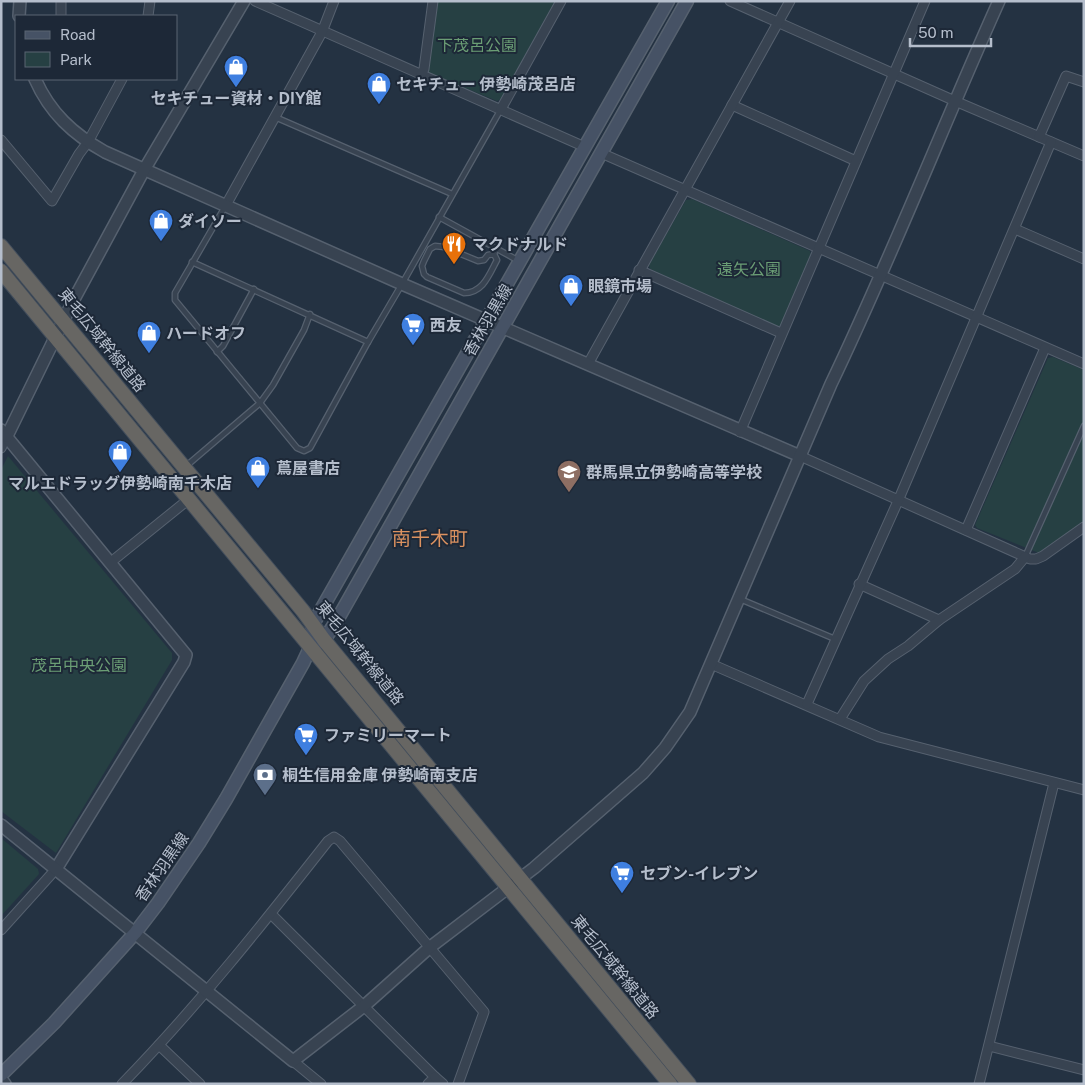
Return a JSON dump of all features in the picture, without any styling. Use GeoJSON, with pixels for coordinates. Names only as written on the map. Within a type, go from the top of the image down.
{"type":"FeatureCollection","features":[{"type":"Feature","properties":{"kind":"highway","name":"東毛広域幹線道路"},"geometry":{"type":"LineString","coordinates":[[1,246],[689,1084]]}},
{"type":"Feature","properties":{"kind":"highway","name":"東毛広域幹線道路"},"geometry":{"type":"LineString","coordinates":[[1,271],[670,1084]]}},
{"type":"Feature","properties":{"kind":"main road","name":"香林羽黒線"},"geometry":{"type":"LineString","coordinates":[[1,1077],[54,1023],[135,933],[173,882],[209,826],[310,648],[313,624],[668,1]]}},
{"type":"Feature","properties":{"kind":"main road","name":"香林羽黒線"},"geometry":{"type":"LineString","coordinates":[[310,648],[324,640],[342,611],[687,1]]}},
{"type":"Feature","properties":{"kind":"street"},"geometry":{"type":"LineString","coordinates":[[20,1],[20,15]]}},
{"type":"Feature","properties":{"kind":"street"},"geometry":{"type":"LineString","coordinates":[[60,15],[61,1]]}},
{"type":"Feature","properties":{"kind":"street"},"geometry":{"type":"LineString","coordinates":[[148,15],[150,1]]}},
{"type":"Feature","properties":{"kind":"street"},"geometry":{"type":"LineString","coordinates":[[1,448],[4,433],[144,170],[244,1]]}},
{"type":"Feature","properties":{"kind":"street"},"geometry":{"type":"LineString","coordinates":[[255,1],[585,147]]}},
{"type":"Feature","properties":{"kind":"street"},"geometry":{"type":"LineString","coordinates":[[226,205],[322,32],[334,1]]}},
{"type":"Feature","properties":{"kind":"street"},"geometry":{"type":"LineString","coordinates":[[421,75],[424,69],[433,1]]}},
{"type":"Feature","properties":{"kind":"street"},"geometry":{"type":"LineString","coordinates":[[500,109],[561,1]]}},
{"type":"Feature","properties":{"kind":"street"},"geometry":{"type":"LineString","coordinates":[[730,1],[1084,156]]}},
{"type":"Feature","properties":{"kind":"street"},"geometry":{"type":"LineString","coordinates":[[588,364],[790,1]]}},
{"type":"Feature","properties":{"kind":"street"},"geometry":{"type":"LineString","coordinates":[[740,432],[925,1]]}},
{"type":"Feature","properties":{"kind":"street"},"geometry":{"type":"LineString","coordinates":[[293,1061],[364,1006],[429,948],[521,878],[643,774],[665,748],[690,712],[999,1]]}},
{"type":"Feature","properties":{"kind":"street"},"geometry":{"type":"LineString","coordinates":[[1039,137],[1066,76],[1084,82]]}},
{"type":"Feature","properties":{"kind":"street"},"geometry":{"type":"LineString","coordinates":[[36,80],[49,105],[68,128],[88,142],[144,170],[740,432],[800,456],[1025,557],[1036,559],[1043,556],[1084,527]]}},
{"type":"Feature","properties":{"kind":"street"},"geometry":{"type":"LineString","coordinates":[[1,140],[52,201],[88,142],[120,80]]}},
{"type":"Feature","properties":{"kind":"street"},"geometry":{"type":"LineString","coordinates":[[732,105],[856,161]]}},
{"type":"Feature","properties":{"kind":"street"},"geometry":{"type":"LineString","coordinates":[[807,704],[859,584],[898,501],[1051,142]]}},
{"type":"Feature","properties":{"kind":"street"},"geometry":{"type":"LineString","coordinates":[[601,154],[1084,364]]}},
{"type":"Feature","properties":{"kind":"street"},"geometry":{"type":"LineString","coordinates":[[1015,229],[1084,259]]}},
{"type":"Feature","properties":{"kind":"street"},"geometry":{"type":"LineString","coordinates":[[639,270],[781,333]]}},
{"type":"Feature","properties":{"kind":"street"},"geometry":{"type":"LineString","coordinates":[[966,530],[1045,348]]}},
{"type":"Feature","properties":{"kind":"street"},"geometry":{"type":"LineString","coordinates":[[1,930],[56,869],[186,658],[183,651],[4,433]]}},
{"type":"Feature","properties":{"kind":"street"},"geometry":{"type":"LineString","coordinates":[[110,562],[189,499]]}},
{"type":"Feature","properties":{"kind":"street"},"geometry":{"type":"LineString","coordinates":[[840,719],[864,681],[888,659],[908,646],[939,620],[1015,569],[1025,557]]}},
{"type":"Feature","properties":{"kind":"street"},"geometry":{"type":"LineString","coordinates":[[859,584],[939,620]]}},
{"type":"Feature","properties":{"kind":"street"},"geometry":{"type":"LineString","coordinates":[[711,664],[807,704],[879,737],[1084,790]]}},
{"type":"Feature","properties":{"kind":"street"},"geometry":{"type":"LineString","coordinates":[[979,1084],[1054,783]]}},
{"type":"Feature","properties":{"kind":"street"},"geometry":{"type":"LineString","coordinates":[[1,825],[321,1084]]}},
{"type":"Feature","properties":{"kind":"street"},"geometry":{"type":"LineString","coordinates":[[122,1084],[207,992],[328,841],[334,837],[340,841],[484,1012],[458,1084]]}},
{"type":"Feature","properties":{"kind":"street"},"geometry":{"type":"LineString","coordinates":[[271,914],[364,1006],[431,1080],[443,1084]]}},
{"type":"Feature","properties":{"kind":"street"},"geometry":{"type":"LineString","coordinates":[[159,1045],[200,1084]]}},
{"type":"Feature","properties":{"kind":"street"},"geometry":{"type":"LineString","coordinates":[[989,1046],[1084,1070]]}},
{"type":"Feature","properties":{"kind":"street"},"geometry":{"type":"LineString","coordinates":[[1,1077],[5,1084]]}},
{"type":"Feature","properties":{"kind":"lane"},"geometry":{"type":"LineString","coordinates":[[226,205],[175,293],[175,300],[296,448],[306,450],[310,448],[500,109]]}},
{"type":"Feature","properties":{"kind":"lane"},"geometry":{"type":"LineString","coordinates":[[275,117],[452,194]]}},
{"type":"Feature","properties":{"kind":"lane"},"geometry":{"type":"LineString","coordinates":[[439,217],[495,252],[520,262]]}},
{"type":"Feature","properties":{"kind":"lane"},"geometry":{"type":"LineString","coordinates":[[435,246],[444,247],[478,261],[484,260],[488,255],[495,252],[497,260],[481,288],[469,293],[464,293],[427,278],[422,270],[430,249],[435,246]]}},
{"type":"Feature","properties":{"kind":"lane"},"geometry":{"type":"LineString","coordinates":[[192,262],[368,342]]}},
{"type":"Feature","properties":{"kind":"lane"},"geometry":{"type":"LineString","coordinates":[[217,352],[223,346],[254,289]]}},
{"type":"Feature","properties":{"kind":"lane"},"geometry":{"type":"LineString","coordinates":[[184,468],[260,403],[271,388],[304,330],[310,314]]}},
{"type":"Feature","properties":{"kind":"lane"},"geometry":{"type":"LineString","coordinates":[[1025,557],[1084,426]]}},
{"type":"Feature","properties":{"kind":"lane"},"geometry":{"type":"LineString","coordinates":[[739,599],[836,639]]}},
{"type":"Feature","properties":{"kind":"green space","name":"下茂呂公園"},"geometry":{"type":"Polygon","coordinates":[[[438,1],[555,1],[501,99],[497,101],[429,73],[427,69],[438,1]]]}},
{"type":"Feature","properties":{"kind":"green space","name":"遠矢公園"},"geometry":{"type":"Polygon","coordinates":[[[692,199],[810,251],[811,256],[781,326],[776,326],[650,269],[649,265],[686,200],[692,199]]]}},
{"type":"Feature","properties":{"kind":"green space"},"geometry":{"type":"Polygon","coordinates":[[[1053,357],[1084,370],[1084,521],[1039,553],[977,528],[975,525],[1048,358],[1053,357]]]}},
{"type":"Feature","properties":{"kind":"green space","name":"茂呂中央公園"},"geometry":{"type":"Polygon","coordinates":[[[8,456],[172,653],[172,660],[56,853],[1,811],[1,470],[8,456]]]}},
{"type":"Feature","properties":{"kind":"green space"},"geometry":{"type":"Polygon","coordinates":[[[1,838],[38,869],[39,874],[1,916],[1,838]]]}},
{"type":"Feature","properties":{"kind":"place","name":"セキチュー資材・DIY館"},"geometry":{"type":"Point","coordinates":[236,88]}},
{"type":"Feature","properties":{"kind":"place","name":"セキチュー 伊勢崎茂呂店"},"geometry":{"type":"Point","coordinates":[379,105]}},
{"type":"Feature","properties":{"kind":"place","name":"ダイソー"},"geometry":{"type":"Point","coordinates":[161,242]}},
{"type":"Feature","properties":{"kind":"place","name":"マクドナルド"},"geometry":{"type":"Point","coordinates":[454,265]}},
{"type":"Feature","properties":{"kind":"place","name":"眼鏡市場"},"geometry":{"type":"Point","coordinates":[571,307]}},
{"type":"Feature","properties":{"kind":"place","name":"西友"},"geometry":{"type":"Point","coordinates":[413,346]}},
{"type":"Feature","properties":{"kind":"place","name":"ハードオフ"},"geometry":{"type":"Point","coordinates":[149,354]}},
{"type":"Feature","properties":{"kind":"place","name":"マルエドラッグ伊勢崎南千木店"},"geometry":{"type":"Point","coordinates":[120,473]}},
{"type":"Feature","properties":{"kind":"place","name":"蔦屋書店"},"geometry":{"type":"Point","coordinates":[258,489]}},
{"type":"Feature","properties":{"kind":"place","name":"群馬県立伊勢崎高等学校"},"geometry":{"type":"Point","coordinates":[569,493]}},
{"type":"Feature","properties":{"kind":"place","name":"ファミリーマート"},"geometry":{"type":"Point","coordinates":[306,756]}},
{"type":"Feature","properties":{"kind":"place","name":"桐生信用金庫 伊勢崎南支店"},"geometry":{"type":"Point","coordinates":[265,796]}},
{"type":"Feature","properties":{"kind":"place","name":"セブン-イレブン"},"geometry":{"type":"Point","coordinates":[622,894]}},
{"type":"Feature","properties":{"kind":"district","name":"南千木町"},"geometry":{"type":"Point","coordinates":[430,538]}}]}
